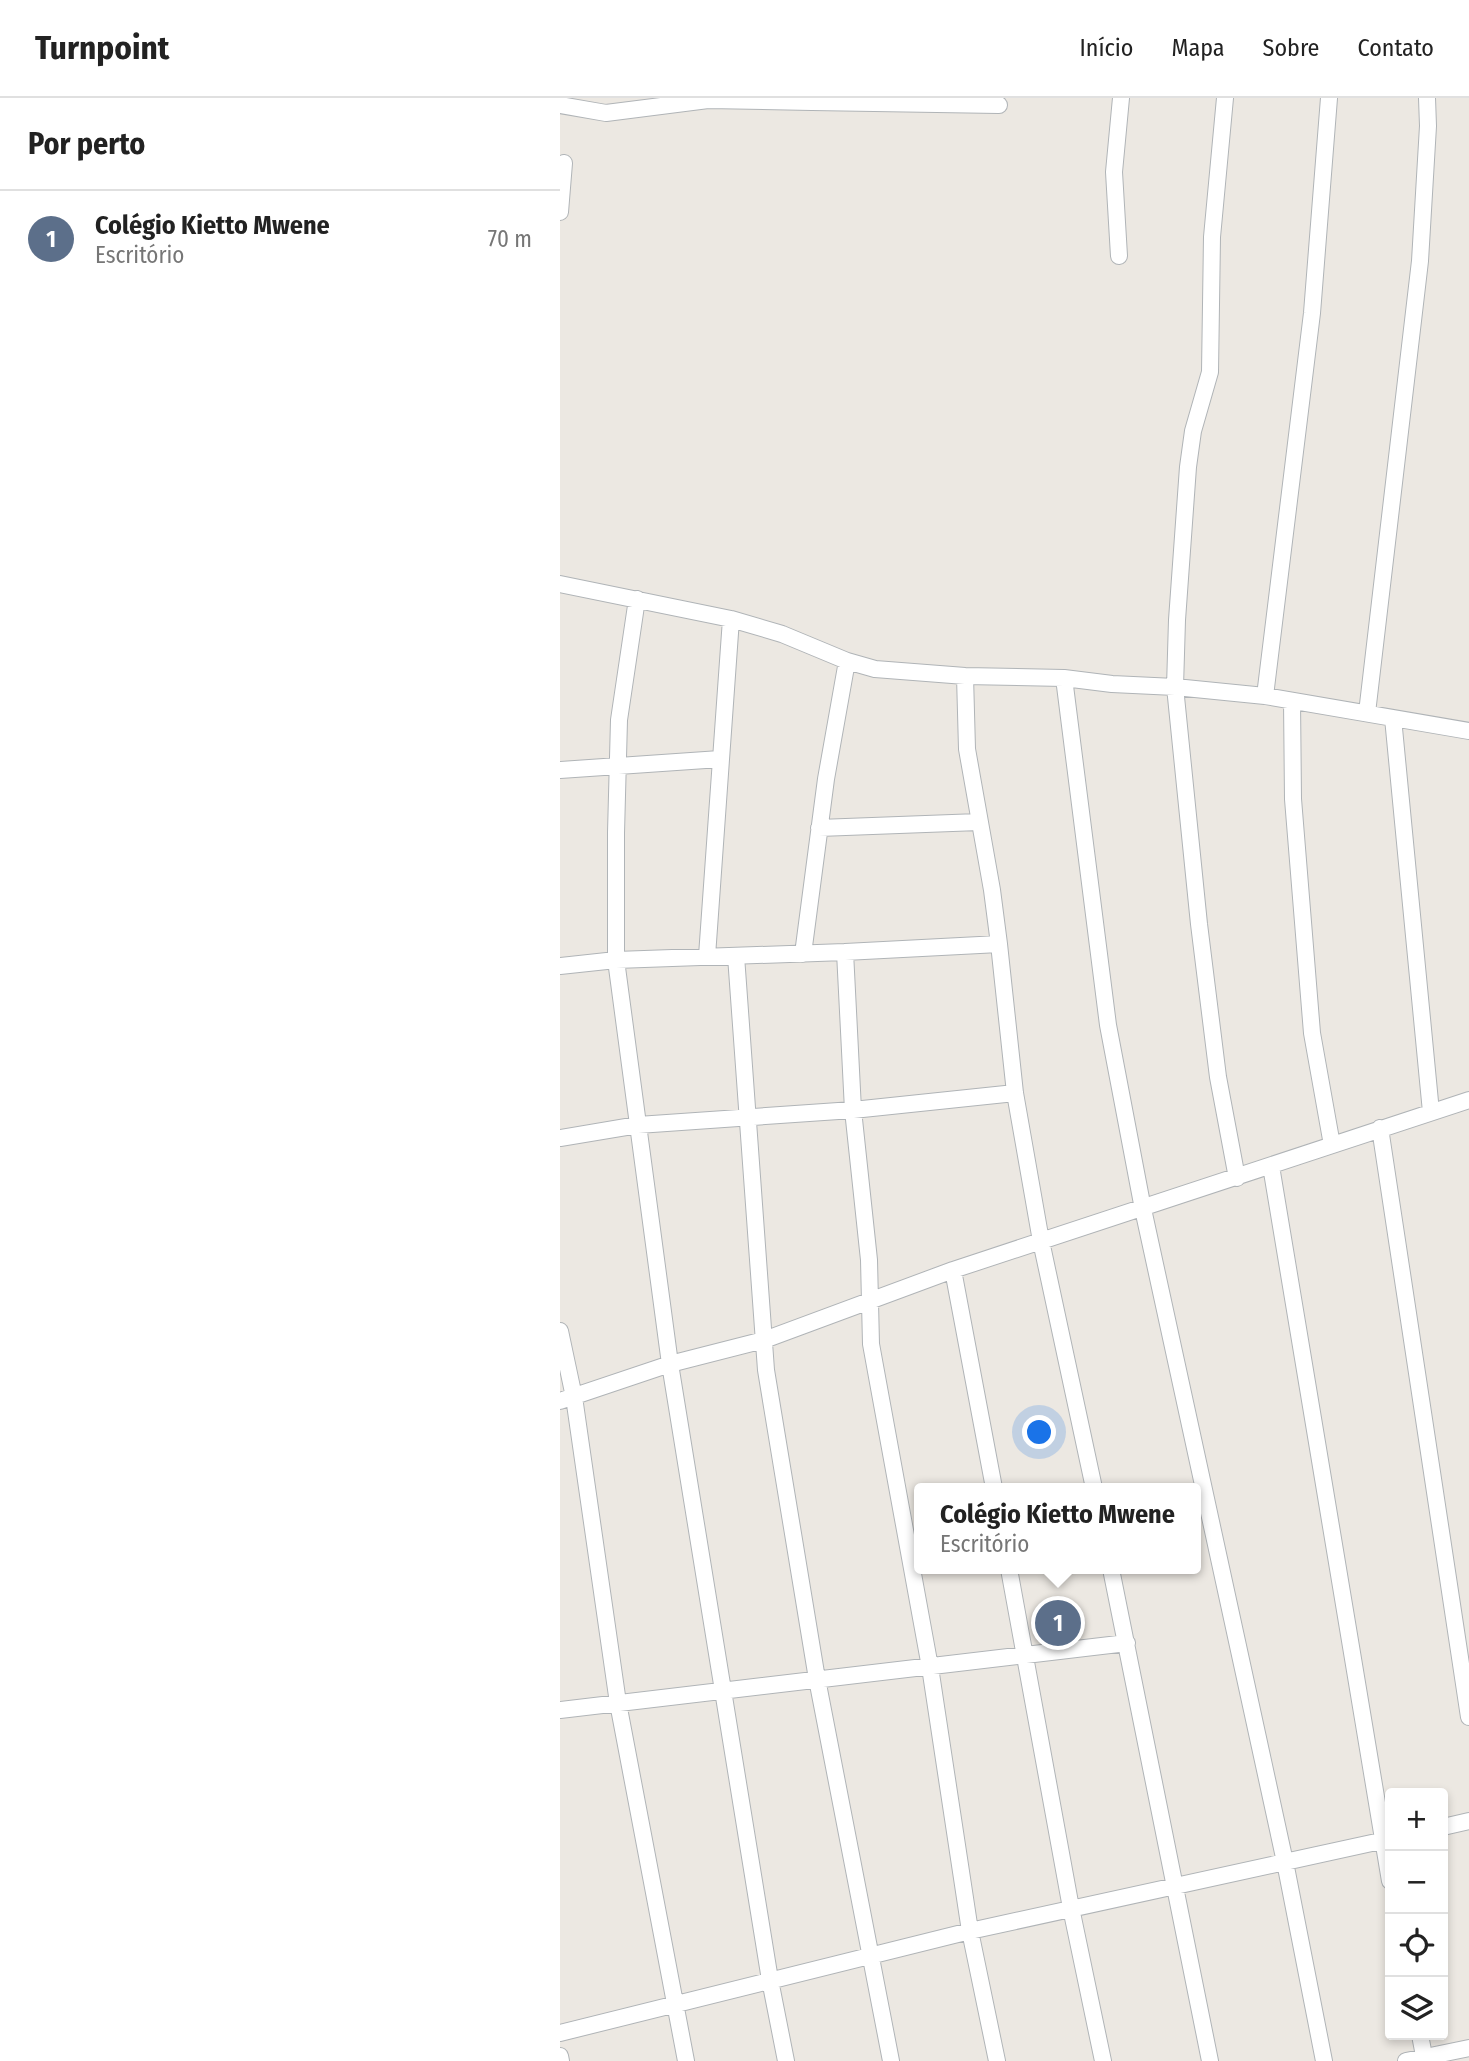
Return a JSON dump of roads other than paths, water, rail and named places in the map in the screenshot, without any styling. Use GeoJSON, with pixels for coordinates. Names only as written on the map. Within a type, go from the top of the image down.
{"type":"FeatureCollection","features":[{"type":"Feature","properties":{"kind":"street"},"geometry":{"type":"LineString","coordinates":[[1119,256],[1114,172],[1121,98]]}},
{"type":"Feature","properties":{"kind":"street"},"geometry":{"type":"LineString","coordinates":[[1225,98],[1212,237],[1210,372],[1194,431],[1188,467],[1175,687],[1218,1077],[1237,1178]]}},
{"type":"Feature","properties":{"kind":"street"},"geometry":{"type":"LineString","coordinates":[[1265,696],[1312,313],[1329,98]]}},
{"type":"Feature","properties":{"kind":"street"},"geometry":{"type":"LineString","coordinates":[[1367,713],[1420,261],[1428,126],[1427,98]]}},
{"type":"Feature","properties":{"kind":"street"},"geometry":{"type":"LineString","coordinates":[[560,105],[606,113],[634,104],[708,99],[909,101],[999,105]]}},
{"type":"Feature","properties":{"kind":"street"},"geometry":{"type":"LineString","coordinates":[[560,212],[564,163]]}},
{"type":"Feature","properties":{"kind":"street"},"geometry":{"type":"LineString","coordinates":[[560,584],[731,619],[782,634],[847,661],[875,669],[965,676],[1064,678],[1265,696],[1469,731]]}},
{"type":"Feature","properties":{"kind":"street"},"geometry":{"type":"LineString","coordinates":[[637,599],[619,720],[615,833],[616,960],[670,1364],[770,1980],[786,2061]]}},
{"type":"Feature","properties":{"kind":"street"},"geometry":{"type":"LineString","coordinates":[[707,956],[731,619]]}},
{"type":"Feature","properties":{"kind":"street"},"geometry":{"type":"LineString","coordinates":[[803,954],[847,661]]}},
{"type":"Feature","properties":{"kind":"street"},"geometry":{"type":"LineString","coordinates":[[965,676],[968,749],[992,890],[1015,1093],[1041,1241],[1093,1483]]}},
{"type":"Feature","properties":{"kind":"street"},"geometry":{"type":"LineString","coordinates":[[1064,678],[1108,1025],[1143,1209],[1285,1862],[1324,2061]]}},
{"type":"Feature","properties":{"kind":"street"},"geometry":{"type":"LineString","coordinates":[[1292,701],[1293,799],[1312,1033],[1332,1145]]}},
{"type":"Feature","properties":{"kind":"street"},"geometry":{"type":"LineString","coordinates":[[1393,718],[1431,1112]]}},
{"type":"Feature","properties":{"kind":"street"},"geometry":{"type":"LineString","coordinates":[[560,770],[720,760]]}},
{"type":"Feature","properties":{"kind":"street"},"geometry":{"type":"LineString","coordinates":[[820,828],[979,822]]}},
{"type":"Feature","properties":{"kind":"street"},"geometry":{"type":"LineString","coordinates":[[560,966],[616,960],[845,953],[999,944]]}},
{"type":"Feature","properties":{"kind":"street"},"geometry":{"type":"LineString","coordinates":[[845,953],[853,1110],[869,1260],[872,1344],[930,1667],[970,1931],[997,2061]]}},
{"type":"Feature","properties":{"kind":"street"},"geometry":{"type":"LineString","coordinates":[[736,956],[766,1370],[817,1679],[891,2061]]}},
{"type":"Feature","properties":{"kind":"street"},"geometry":{"type":"LineString","coordinates":[[560,1138],[638,1125],[853,1110],[1015,1093]]}},
{"type":"Feature","properties":{"kind":"street"},"geometry":{"type":"LineString","coordinates":[[567,1399],[670,1364],[764,1340],[953,1270],[1469,1100]]}},
{"type":"Feature","properties":{"kind":"street"},"geometry":{"type":"LineString","coordinates":[[1380,1128],[1469,1717]]}},
{"type":"Feature","properties":{"kind":"street"},"geometry":{"type":"LineString","coordinates":[[1271,1166],[1385,1834]]}},
{"type":"Feature","properties":{"kind":"street"},"geometry":{"type":"LineString","coordinates":[[953,1270],[993,1483]]}},
{"type":"Feature","properties":{"kind":"street"},"geometry":{"type":"LineString","coordinates":[[560,1331],[567,1399],[618,1703],[686,2061]]}},
{"type":"Feature","properties":{"kind":"street"},"geometry":{"type":"LineString","coordinates":[[1010,1574],[1071,1908],[1103,2061]]}},
{"type":"Feature","properties":{"kind":"street"},"geometry":{"type":"LineString","coordinates":[[1112,1574],[1210,2061]]}},
{"type":"Feature","properties":{"kind":"street"},"geometry":{"type":"LineString","coordinates":[[560,1710],[1127,1643]]}},
{"type":"Feature","properties":{"kind":"street"},"geometry":{"type":"LineString","coordinates":[[1448,1826],[1469,1821]]}},
{"type":"Feature","properties":{"kind":"street"},"geometry":{"type":"LineString","coordinates":[[560,2033],[970,1931],[1385,1840]]}},
{"type":"Feature","properties":{"kind":"street"},"geometry":{"type":"LineString","coordinates":[[1421,2040],[1425,2059]]}},
{"type":"Feature","properties":{"kind":"street"},"geometry":{"type":"LineString","coordinates":[[1406,2061],[1469,2048]]}},
{"type":"Feature","properties":{"kind":"place","name":"Colégio Kietto Mwene"},"geometry":{"type":"Point","coordinates":[1058,1623]}}]}
